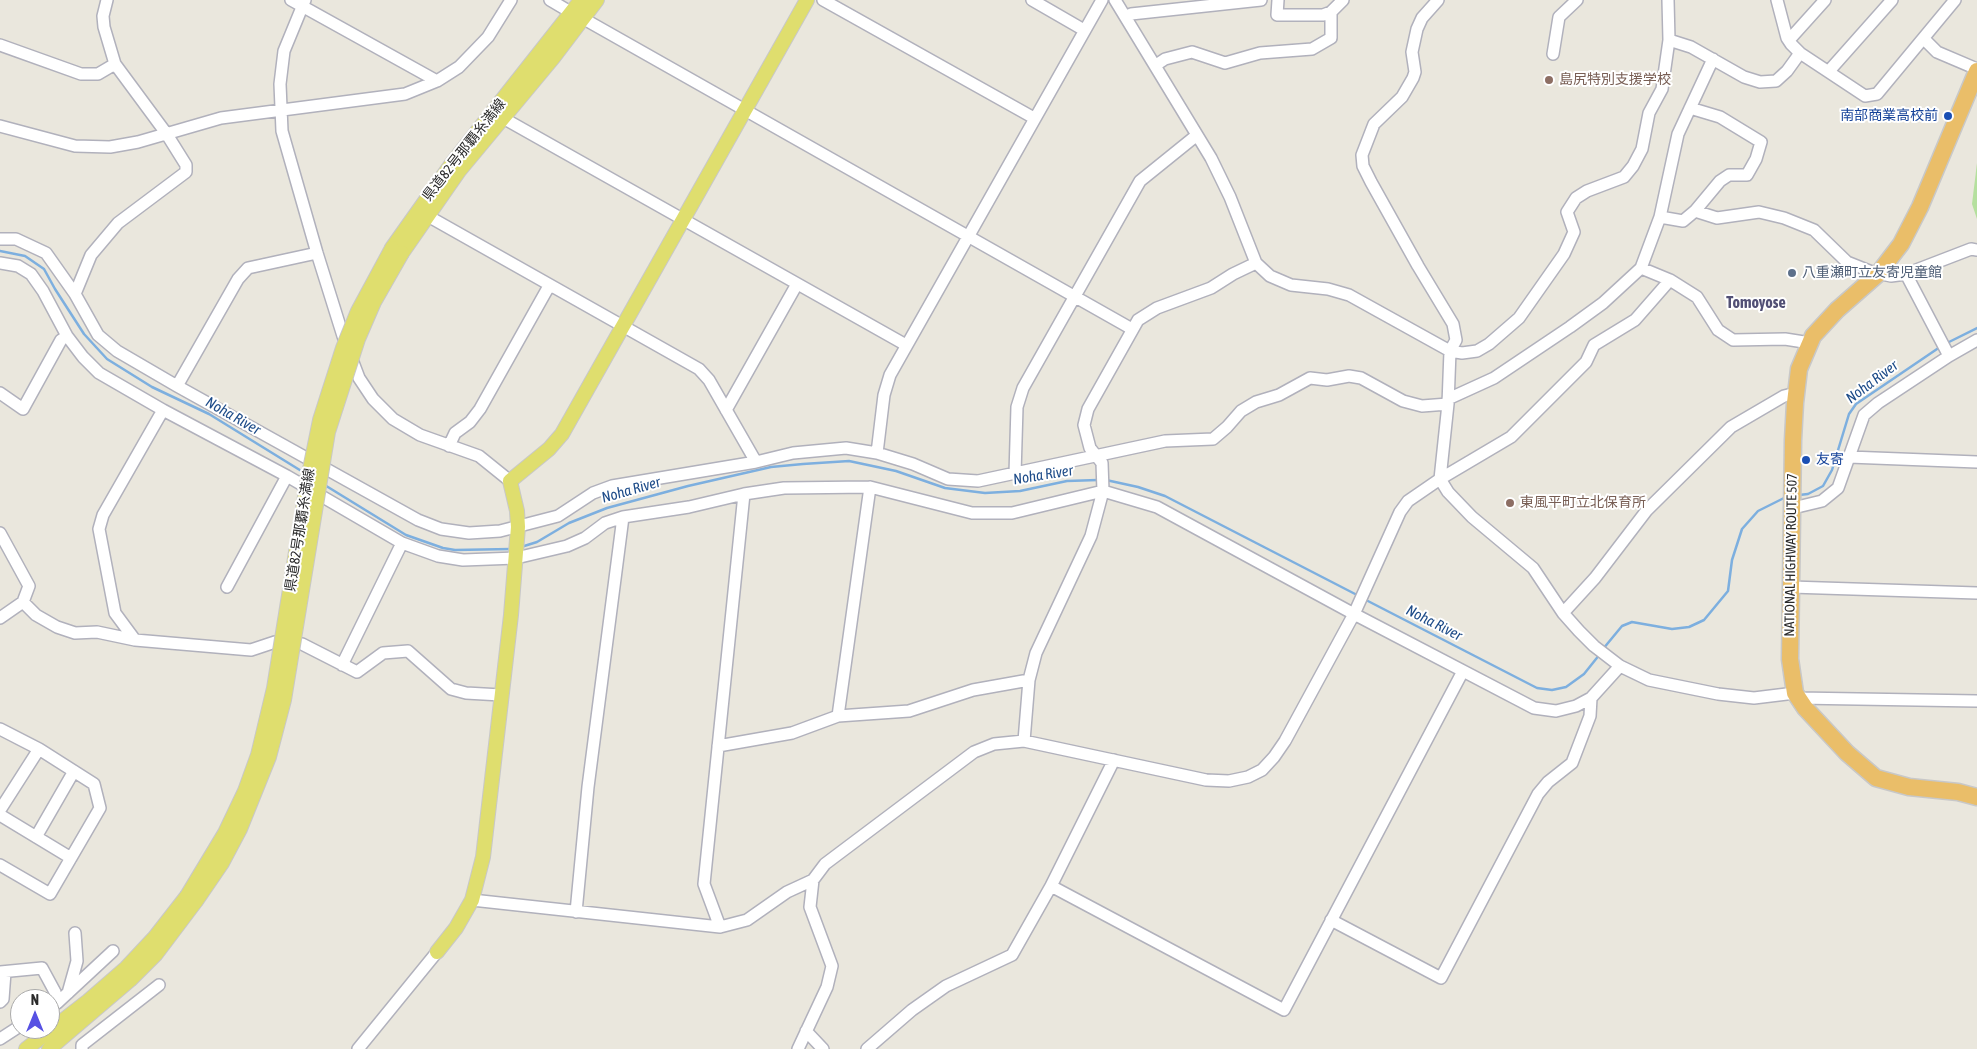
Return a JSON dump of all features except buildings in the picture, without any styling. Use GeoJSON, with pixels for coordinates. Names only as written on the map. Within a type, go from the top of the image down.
{"type":"FeatureCollection","features":[{"type":"Feature","properties":{"kind":"highway","name":"NATIONAL HIGHWAY ROUTE 507"},"geometry":{"type":"LineString","coordinates":[[1977,70],[1911,225],[1901,244],[1878,274],[1826,321],[1809,345],[1799,369],[1796,394],[1790,659],[1796,695],[1811,716],[1847,753],[1876,778],[1909,787],[1958,792],[1977,797]]}},
{"type":"Feature","properties":{"kind":"main road","name":"県道82号那覇糸満線"},"geometry":{"type":"LineString","coordinates":[[397,250],[503,118],[578,16],[581,0]]}},
{"type":"Feature","properties":{"kind":"main road","name":"県道82号那覇糸満線"},"geometry":{"type":"LineString","coordinates":[[26,1049],[88,1001],[126,968],[222,863],[240,829],[269,757],[284,700],[328,432],[358,339],[374,302],[397,250],[453,162],[578,16],[597,0]]}},
{"type":"Feature","properties":{"kind":"main road"},"geometry":{"type":"LineString","coordinates":[[437,952],[456,928],[472,900],[484,857],[518,531],[518,510],[510,481],[549,448],[562,434],[807,0]]}},
{"type":"Feature","properties":{"kind":"main road","name":"県道82号那覇糸満線"},"geometry":{"type":"LineString","coordinates":[[49,1049],[130,980],[156,954],[192,898]]}},
{"type":"Feature","properties":{"kind":"street"},"geometry":{"type":"LineString","coordinates":[[75,294],[91,255],[118,223],[186,172],[186,165],[166,133],[115,64],[104,27],[103,16],[107,0]]}},
{"type":"Feature","properties":{"kind":"street"},"geometry":{"type":"LineString","coordinates":[[291,0],[303,3],[437,81]]}},
{"type":"Feature","properties":{"kind":"street"},"geometry":{"type":"LineString","coordinates":[[0,126],[75,146],[110,147],[138,142],[221,118],[405,94],[437,81],[459,67],[488,38],[512,0]]}},
{"type":"Feature","properties":{"kind":"street"},"geometry":{"type":"LineString","coordinates":[[550,0],[1132,329]]}},
{"type":"Feature","properties":{"kind":"street"},"geometry":{"type":"LineString","coordinates":[[824,0],[1034,118]]}},
{"type":"Feature","properties":{"kind":"street"},"geometry":{"type":"LineString","coordinates":[[1032,0],[1084,30]]}},
{"type":"Feature","properties":{"kind":"street"},"geometry":{"type":"LineString","coordinates":[[877,454],[888,382],[906,345],[1102,0]]}},
{"type":"Feature","properties":{"kind":"street"},"geometry":{"type":"LineString","coordinates":[[1115,0],[1197,135],[1230,196],[1256,263],[1270,276],[1291,286],[1328,289],[1349,295],[1450,351],[1462,353],[1478,351],[1519,318],[1564,254],[1574,232],[1568,212],[1576,198],[1586,191],[1624,177],[1633,166],[1642,149],[1648,113],[1662,89],[1669,40],[1668,0]]}},
{"type":"Feature","properties":{"kind":"street"},"geometry":{"type":"LineString","coordinates":[[1126,16],[1130,14],[1260,0]]}},
{"type":"Feature","properties":{"kind":"street"},"geometry":{"type":"LineString","coordinates":[[1278,0],[1277,15],[1323,15],[1331,12],[1343,0]]}},
{"type":"Feature","properties":{"kind":"street"},"geometry":{"type":"LineString","coordinates":[[1438,0],[1422,18],[1417,28],[1412,52],[1415,72],[1413,78],[1402,97],[1374,124],[1362,155],[1363,166],[1371,182],[1453,324],[1456,340],[1450,351],[1448,401],[1440,479],[1448,492],[1472,516],[1533,568],[1563,613],[1594,646],[1620,666],[1649,680],[1718,694],[1754,698],[1796,695],[1977,701]]}},
{"type":"Feature","properties":{"kind":"street"},"geometry":{"type":"LineString","coordinates":[[1553,54],[1559,17],[1577,0]]}},
{"type":"Feature","properties":{"kind":"street"},"geometry":{"type":"LineString","coordinates":[[1777,0],[1788,40],[1800,53],[1865,96],[1877,94],[1925,40],[1955,0]]}},
{"type":"Feature","properties":{"kind":"street"},"geometry":{"type":"LineString","coordinates":[[1788,40],[1825,0]]}},
{"type":"Feature","properties":{"kind":"street"},"geometry":{"type":"LineString","coordinates":[[1829,71],[1892,0]]}},
{"type":"Feature","properties":{"kind":"street"},"geometry":{"type":"LineString","coordinates":[[303,3],[284,51],[280,84],[280,110],[290,162],[343,336],[359,378],[373,399],[393,419],[406,428],[479,456],[510,481]]}},
{"type":"Feature","properties":{"kind":"street"},"geometry":{"type":"LineString","coordinates":[[1156,66],[1165,59],[1192,52],[1224,63],[1260,53],[1312,49],[1332,38],[1331,12]]}},
{"type":"Feature","properties":{"kind":"street"},"geometry":{"type":"LineString","coordinates":[[1669,40],[1713,59],[1744,77],[1760,82],[1776,81],[1787,71],[1800,53]]}},
{"type":"Feature","properties":{"kind":"street"},"geometry":{"type":"LineString","coordinates":[[1925,40],[1937,52],[1977,70]]}},
{"type":"Feature","properties":{"kind":"street"},"geometry":{"type":"LineString","coordinates":[[0,45],[81,74],[98,74],[115,64]]}},
{"type":"Feature","properties":{"kind":"street"},"geometry":{"type":"LineString","coordinates":[[0,239],[16,239],[46,253],[75,294],[98,335],[117,351],[177,386],[418,520],[441,529],[468,533],[518,531],[558,516],[593,493],[612,486],[793,454],[846,448],[913,464],[948,479],[978,481],[1100,459],[1166,441],[1213,439],[1241,411],[1256,402],[1279,395],[1310,378],[1327,380],[1349,376],[1355,377],[1403,401],[1422,406],[1448,401],[1494,378],[1570,327],[1603,303],[1641,268],[1660,217],[1678,134],[1713,59]]}},
{"type":"Feature","properties":{"kind":"street"},"geometry":{"type":"LineString","coordinates":[[1660,217],[1683,221],[1695,211],[1720,181],[1729,175],[1747,175],[1756,159],[1761,142],[1720,117],[1690,108]]}},
{"type":"Feature","properties":{"kind":"street"},"geometry":{"type":"LineString","coordinates":[[503,118],[906,345]]}},
{"type":"Feature","properties":{"kind":"street"},"geometry":{"type":"LineString","coordinates":[[1015,474],[1017,407],[1020,396],[1140,181],[1197,135]]}},
{"type":"Feature","properties":{"kind":"street"},"geometry":{"type":"LineString","coordinates":[[1695,211],[1717,218],[1759,212],[1784,218],[1814,230],[1848,262],[1878,274],[1891,276],[1906,274],[1954,255],[1977,250]]}},
{"type":"Feature","properties":{"kind":"street"},"geometry":{"type":"LineString","coordinates":[[426,215],[623,328],[699,369],[709,380],[756,462]]}},
{"type":"Feature","properties":{"kind":"street"},"geometry":{"type":"LineString","coordinates":[[177,386],[238,279],[248,268],[317,253]]}},
{"type":"Feature","properties":{"kind":"street"},"geometry":{"type":"LineString","coordinates":[[0,263],[18,266],[31,274],[43,291],[67,336],[83,357],[100,373],[163,410],[287,476],[402,544],[438,556],[463,560],[516,555],[567,546],[584,538],[605,523],[623,516],[689,507],[744,494],[784,488],[870,487],[972,513],[1012,513],[1103,488],[1157,507],[1534,708],[1556,711],[1576,706],[1591,698],[1620,666]]}},
{"type":"Feature","properties":{"kind":"street"},"geometry":{"type":"LineString","coordinates":[[1024,741],[1029,680],[1036,653],[1091,536],[1103,488],[1100,459],[1090,448],[1084,425],[1088,409],[1132,329],[1146,313],[1211,288],[1233,274],[1256,263]]}},
{"type":"Feature","properties":{"kind":"street"},"geometry":{"type":"LineString","coordinates":[[1641,268],[1670,280],[1697,297],[1718,330],[1733,340],[1786,339],[1804,342],[1809,345]]}},
{"type":"Feature","properties":{"kind":"street"},"geometry":{"type":"LineString","coordinates":[[1906,274],[1947,353]]}},
{"type":"Feature","properties":{"kind":"street"},"geometry":{"type":"LineString","coordinates":[[472,900],[720,927],[732,926],[747,920],[786,892],[813,880],[825,864],[974,752],[994,744],[1024,741],[1206,780],[1238,779],[1248,777],[1262,770],[1274,758],[1285,741],[1354,611],[1400,512],[1408,500],[1511,437],[1586,362],[1594,345],[1635,320],[1670,280]]}},
{"type":"Feature","properties":{"kind":"street"},"geometry":{"type":"LineString","coordinates":[[726,410],[797,284]]}},
{"type":"Feature","properties":{"kind":"street"},"geometry":{"type":"LineString","coordinates":[[449,446],[455,433],[470,422],[480,409],[549,286]]}},
{"type":"Feature","properties":{"kind":"street"},"geometry":{"type":"LineString","coordinates":[[0,393],[23,409],[61,340],[67,336]]}},
{"type":"Feature","properties":{"kind":"street"},"geometry":{"type":"LineString","coordinates":[[1793,499],[1822,500],[1831,496],[1838,488],[1864,415],[1947,353],[1977,340]]}},
{"type":"Feature","properties":{"kind":"street"},"geometry":{"type":"LineString","coordinates":[[1563,613],[1595,578],[1647,510],[1731,427],[1778,399],[1796,394]]}},
{"type":"Feature","properties":{"kind":"street"},"geometry":{"type":"LineString","coordinates":[[135,640],[115,613],[100,529],[103,515],[163,410]]}},
{"type":"Feature","properties":{"kind":"street"},"geometry":{"type":"LineString","coordinates":[[1849,457],[1977,462]]}},
{"type":"Feature","properties":{"kind":"street"},"geometry":{"type":"LineString","coordinates":[[227,587],[287,476]]}},
{"type":"Feature","properties":{"kind":"street"},"geometry":{"type":"LineString","coordinates":[[838,716],[870,487]]}},
{"type":"Feature","properties":{"kind":"street"},"geometry":{"type":"LineString","coordinates":[[720,927],[704,884],[744,494]]}},
{"type":"Feature","properties":{"kind":"street"},"geometry":{"type":"LineString","coordinates":[[576,912],[588,787],[623,516]]}},
{"type":"Feature","properties":{"kind":"street"},"geometry":{"type":"LineString","coordinates":[[0,533],[29,586],[23,602],[0,618]]}},
{"type":"Feature","properties":{"kind":"street"},"geometry":{"type":"LineString","coordinates":[[342,665],[402,544]]}},
{"type":"Feature","properties":{"kind":"street"},"geometry":{"type":"LineString","coordinates":[[1791,587],[1977,593]]}},
{"type":"Feature","properties":{"kind":"street"},"geometry":{"type":"LineString","coordinates":[[23,602],[36,615],[57,627],[75,633],[97,632],[135,640],[251,650],[275,642],[302,644],[357,672],[383,652],[408,651],[451,689],[466,693],[501,695]]}},
{"type":"Feature","properties":{"kind":"street"},"geometry":{"type":"LineString","coordinates":[[1051,886],[1284,1010],[1463,670]]}},
{"type":"Feature","properties":{"kind":"street"},"geometry":{"type":"LineString","coordinates":[[718,746],[792,733],[838,716],[909,711],[973,690],[1029,680]]}},
{"type":"Feature","properties":{"kind":"street"},"geometry":{"type":"LineString","coordinates":[[1331,920],[1442,978],[1538,794],[1548,782],[1572,763],[1590,716],[1591,698]]}},
{"type":"Feature","properties":{"kind":"street"},"geometry":{"type":"LineString","coordinates":[[0,729],[39,749],[94,784],[100,808],[50,894],[0,865]]}},
{"type":"Feature","properties":{"kind":"street"},"geometry":{"type":"LineString","coordinates":[[0,810],[39,749]]}},
{"type":"Feature","properties":{"kind":"street"},"geometry":{"type":"LineString","coordinates":[[867,1049],[912,1010],[946,986],[1012,955],[1051,886],[1114,760]]}},
{"type":"Feature","properties":{"kind":"street"},"geometry":{"type":"LineString","coordinates":[[36,837],[74,771]]}},
{"type":"Feature","properties":{"kind":"street"},"geometry":{"type":"LineString","coordinates":[[0,815],[71,858]]}},
{"type":"Feature","properties":{"kind":"street"},"geometry":{"type":"LineString","coordinates":[[798,1049],[827,987],[832,966],[810,907],[813,880]]}},
{"type":"Feature","properties":{"kind":"street"},"geometry":{"type":"LineString","coordinates":[[68,993],[77,961],[75,933]]}},
{"type":"Feature","properties":{"kind":"street"},"geometry":{"type":"LineString","coordinates":[[60,999],[112,951]]}},
{"type":"Feature","properties":{"kind":"street"},"geometry":{"type":"LineString","coordinates":[[358,1049],[437,952]]}},
{"type":"Feature","properties":{"kind":"street"},"geometry":{"type":"LineString","coordinates":[[0,1002],[3,999],[2,972],[42,968],[53,989]]}},
{"type":"Feature","properties":{"kind":"street"},"geometry":{"type":"LineString","coordinates":[[82,1049],[82,1045],[159,985]]}},
{"type":"Feature","properties":{"kind":"street"},"geometry":{"type":"LineString","coordinates":[[806,1031],[824,1049]]}},
{"type":"Feature","properties":{"kind":"green space"},"geometry":{"type":"Polygon","coordinates":[[[1977,163],[1977,219],[1972,204],[1977,163]]]}},
{"type":"Feature","properties":{"kind":"waterway","name":"Noha River"},"geometry":{"type":"LineString","coordinates":[[0,251],[25,256],[44,269],[84,334],[107,359],[152,387],[209,414],[303,472]]}},
{"type":"Feature","properties":{"kind":"waterway","name":"Noha River"},"geometry":{"type":"LineString","coordinates":[[1947,343],[1977,328]]}},
{"type":"Feature","properties":{"kind":"waterway","name":"Noha River"},"geometry":{"type":"LineString","coordinates":[[1799,495],[1808,494],[1823,486],[1832,470],[1849,414],[1856,404],[1940,347]]}},
{"type":"Feature","properties":{"kind":"waterway","name":"Noha River"},"geometry":{"type":"LineString","coordinates":[[521,547],[537,542],[569,523],[607,508],[688,486],[771,467],[849,461],[896,471],[945,488],[985,493],[1020,491],[1067,481],[1098,480]]}},
{"type":"Feature","properties":{"kind":"waterway","name":"Noha River"},"geometry":{"type":"LineString","coordinates":[[1106,480],[1138,487],[1165,496],[1359,596]]}},
{"type":"Feature","properties":{"kind":"waterway","name":"Noha River"},"geometry":{"type":"LineString","coordinates":[[323,484],[406,535],[443,548],[455,550],[511,549]]}},
{"type":"Feature","properties":{"kind":"waterway","name":"Noha River"},"geometry":{"type":"LineString","coordinates":[[1603,649],[1622,626],[1632,622],[1672,629],[1689,627],[1704,620],[1728,591],[1732,560],[1742,529],[1758,511],[1786,497]]}},
{"type":"Feature","properties":{"kind":"waterway","name":"Noha River"},"geometry":{"type":"LineString","coordinates":[[1364,599],[1537,688],[1552,690],[1566,687],[1584,674],[1600,654]]}},
{"type":"Feature","properties":{"kind":"place","name":"島尻特別支援学校"},"geometry":{"type":"Point","coordinates":[1549,80]}},
{"type":"Feature","properties":{"kind":"place","name":"南部商業高校前"},"geometry":{"type":"Point","coordinates":[1948,116]}},
{"type":"Feature","properties":{"kind":"place","name":"八重瀬町立友寄児童館"},"geometry":{"type":"Point","coordinates":[1792,273]}},
{"type":"Feature","properties":{"kind":"place","name":"友寄"},"geometry":{"type":"Point","coordinates":[1806,460]}},
{"type":"Feature","properties":{"kind":"place","name":"東風平町立北保育所"},"geometry":{"type":"Point","coordinates":[1510,503]}},
{"type":"Feature","properties":{"kind":"district","name":"Tomoyose"},"geometry":{"type":"Point","coordinates":[1756,303]}}]}
